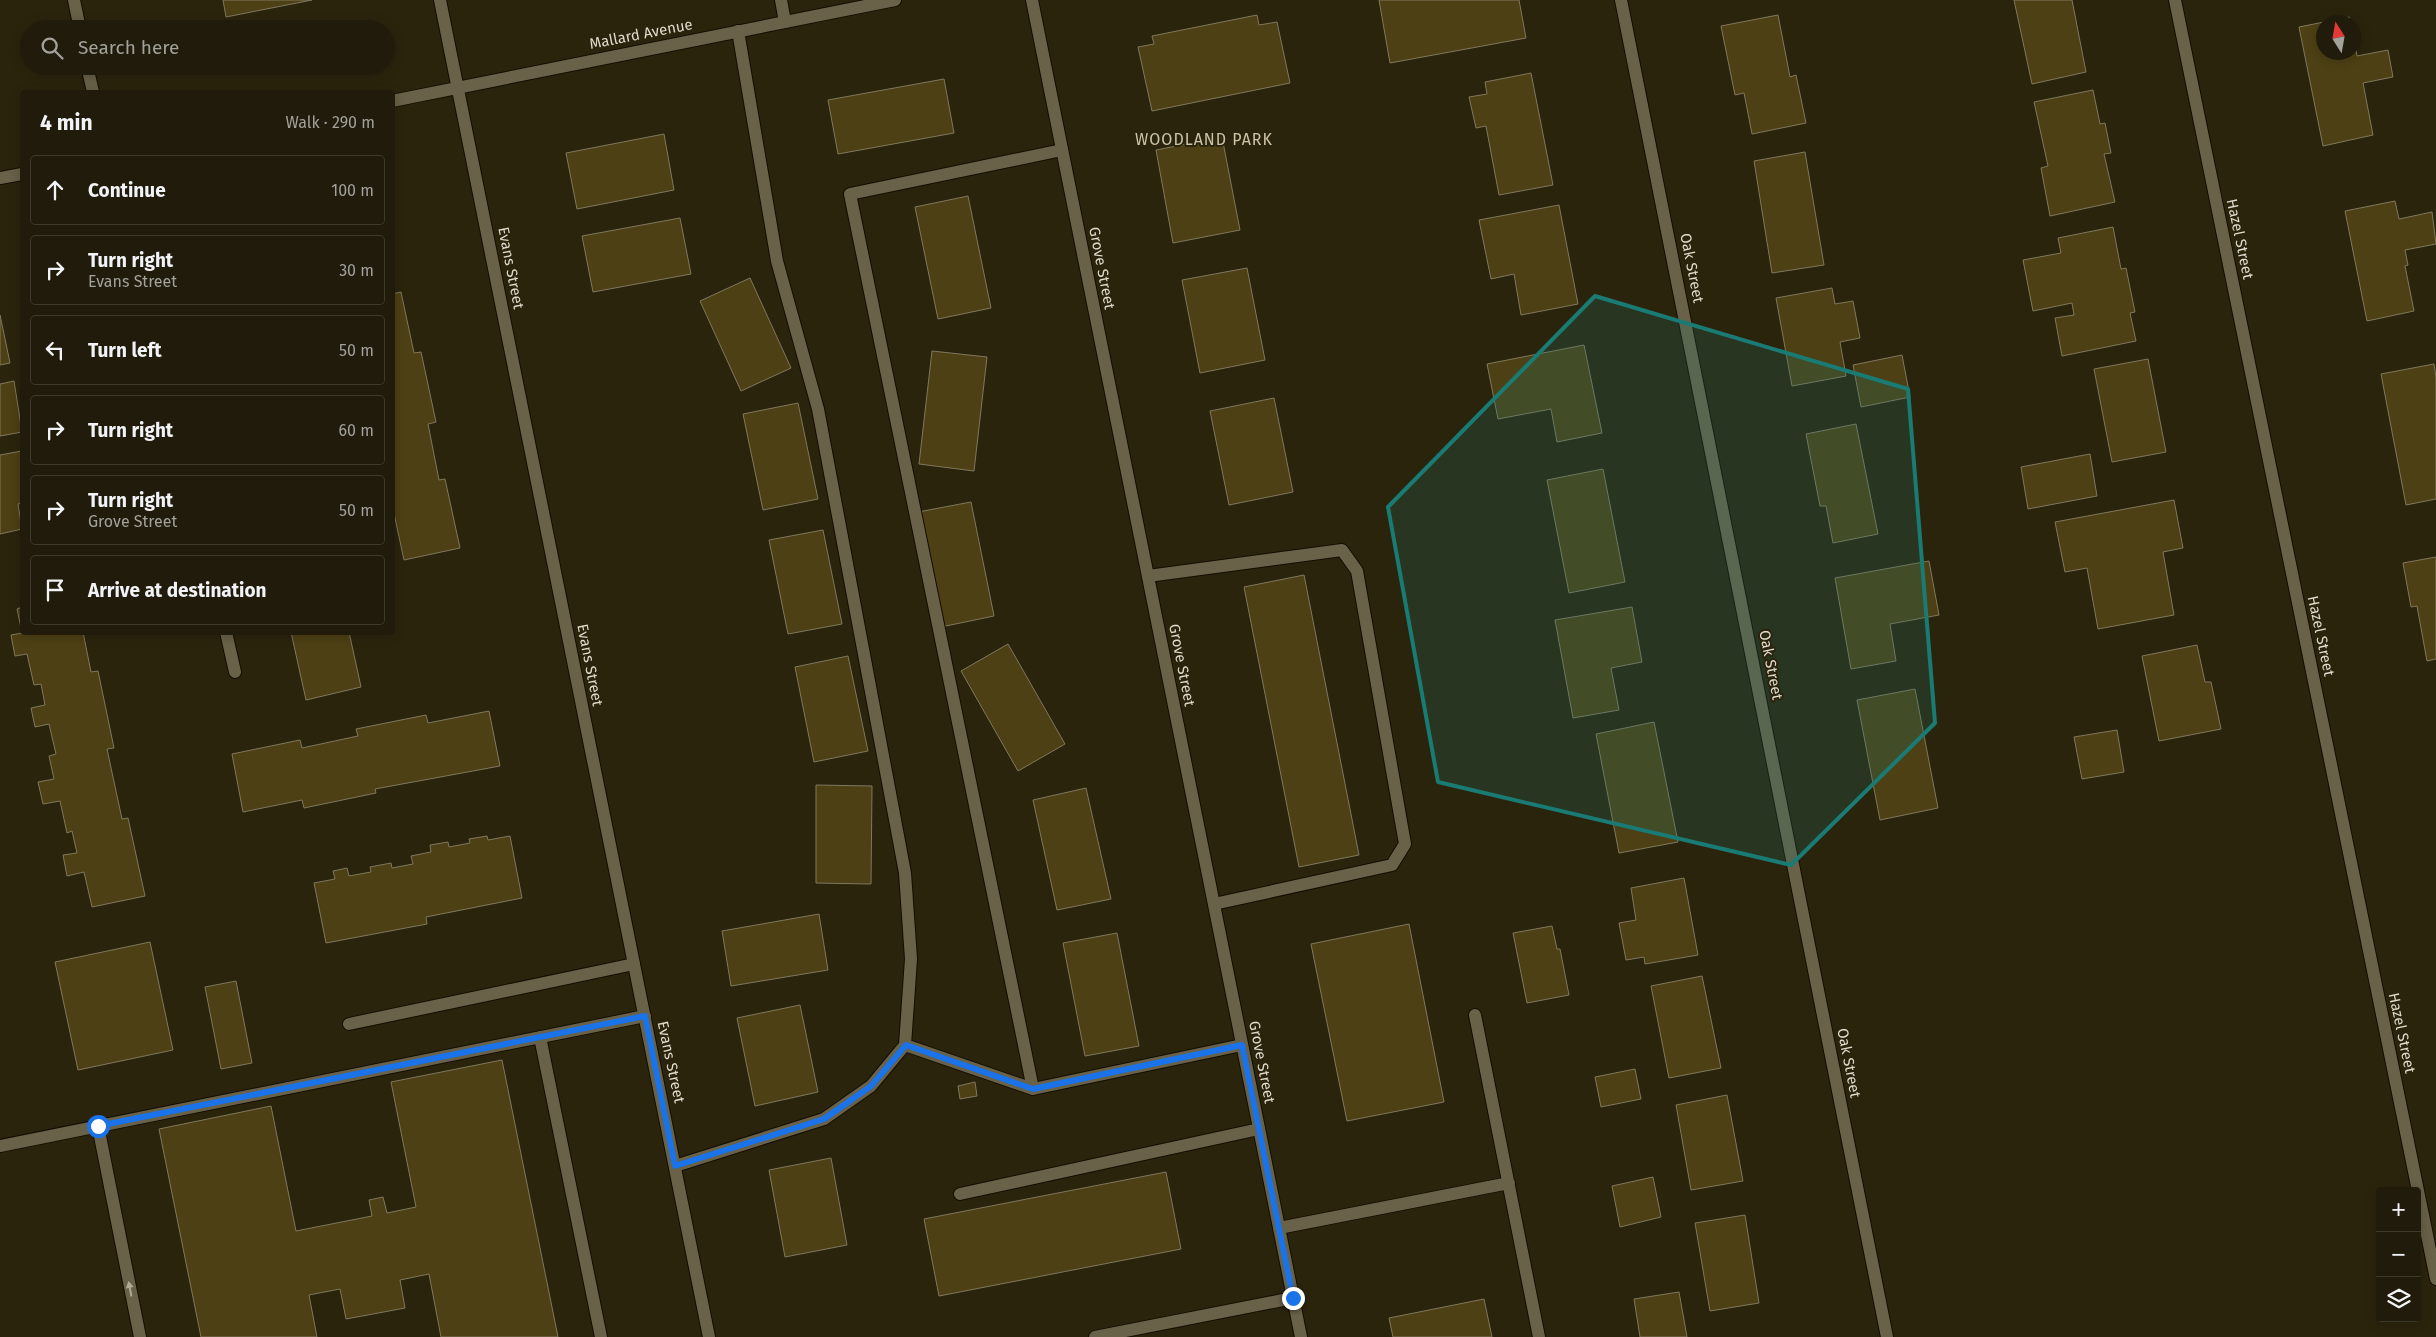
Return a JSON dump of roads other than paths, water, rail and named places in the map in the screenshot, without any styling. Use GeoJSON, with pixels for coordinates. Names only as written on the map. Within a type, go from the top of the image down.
{"type":"FeatureCollection","features":[{"type":"Feature","properties":{"kind":"street"},"geometry":{"type":"LineString","coordinates":[[74,0],[78,20]]}},
{"type":"Feature","properties":{"kind":"street","name":"Evans Street"},"geometry":{"type":"LineString","coordinates":[[440,0],[709,1337]]}},
{"type":"Feature","properties":{"kind":"street"},"geometry":{"type":"LineString","coordinates":[[781,0],[785,22]]}},
{"type":"Feature","properties":{"kind":"street","name":"Mallard Avenue"},"geometry":{"type":"LineString","coordinates":[[395,100],[895,0]]}},
{"type":"Feature","properties":{"kind":"street","name":"Grove Street"},"geometry":{"type":"LineString","coordinates":[[1032,0],[1301,1337]]}},
{"type":"Feature","properties":{"kind":"street","name":"Oak Street"},"geometry":{"type":"LineString","coordinates":[[1621,0],[1886,1337]]}},
{"type":"Feature","properties":{"kind":"street","name":"Hazel Street"},"geometry":{"type":"LineString","coordinates":[[2175,0],[2436,1279]]}},
{"type":"Feature","properties":{"kind":"street"},"geometry":{"type":"LineString","coordinates":[[675,1166],[824,1119],[871,1086],[906,1045],[911,959],[905,873],[818,409],[778,261],[738,32]]}},
{"type":"Feature","properties":{"kind":"street"},"geometry":{"type":"LineString","coordinates":[[89,75],[93,90]]}},
{"type":"Feature","properties":{"kind":"street"},"geometry":{"type":"LineString","coordinates":[[1033,1089],[850,194],[1062,150]]}},
{"type":"Feature","properties":{"kind":"street"},"geometry":{"type":"LineString","coordinates":[[0,178],[20,174]]}},
{"type":"Feature","properties":{"kind":"street"},"geometry":{"type":"LineString","coordinates":[[1148,576],[1342,550],[1357,571],[1405,844],[1392,865],[1214,904]]}},
{"type":"Feature","properties":{"kind":"street"},"geometry":{"type":"LineString","coordinates":[[227,635],[235,672]]}},
{"type":"Feature","properties":{"kind":"street"},"geometry":{"type":"LineString","coordinates":[[349,1024],[634,964]]}},
{"type":"Feature","properties":{"kind":"street"},"geometry":{"type":"LineString","coordinates":[[1475,1015],[1539,1337]]}},
{"type":"Feature","properties":{"kind":"street"},"geometry":{"type":"LineString","coordinates":[[0,1146],[645,1016]]}},
{"type":"Feature","properties":{"kind":"street"},"geometry":{"type":"LineString","coordinates":[[540,1037],[601,1337]]}},
{"type":"Feature","properties":{"kind":"street"},"geometry":{"type":"LineString","coordinates":[[906,1045],[1033,1089],[1242,1045]]}},
{"type":"Feature","properties":{"kind":"street"},"geometry":{"type":"LineString","coordinates":[[98,1126],[140,1337]]}},
{"type":"Feature","properties":{"kind":"street"},"geometry":{"type":"LineString","coordinates":[[960,1194],[1259,1129]]}},
{"type":"Feature","properties":{"kind":"street"},"geometry":{"type":"LineString","coordinates":[[1279,1228],[1509,1183]]}},
{"type":"Feature","properties":{"kind":"street"},"geometry":{"type":"LineString","coordinates":[[1095,1337],[1293,1298]]}},
{"type":"Feature","properties":{"kind":"district","name":"WOODLAND PARK"},"geometry":{"type":"Point","coordinates":[1204,139]}}]}
